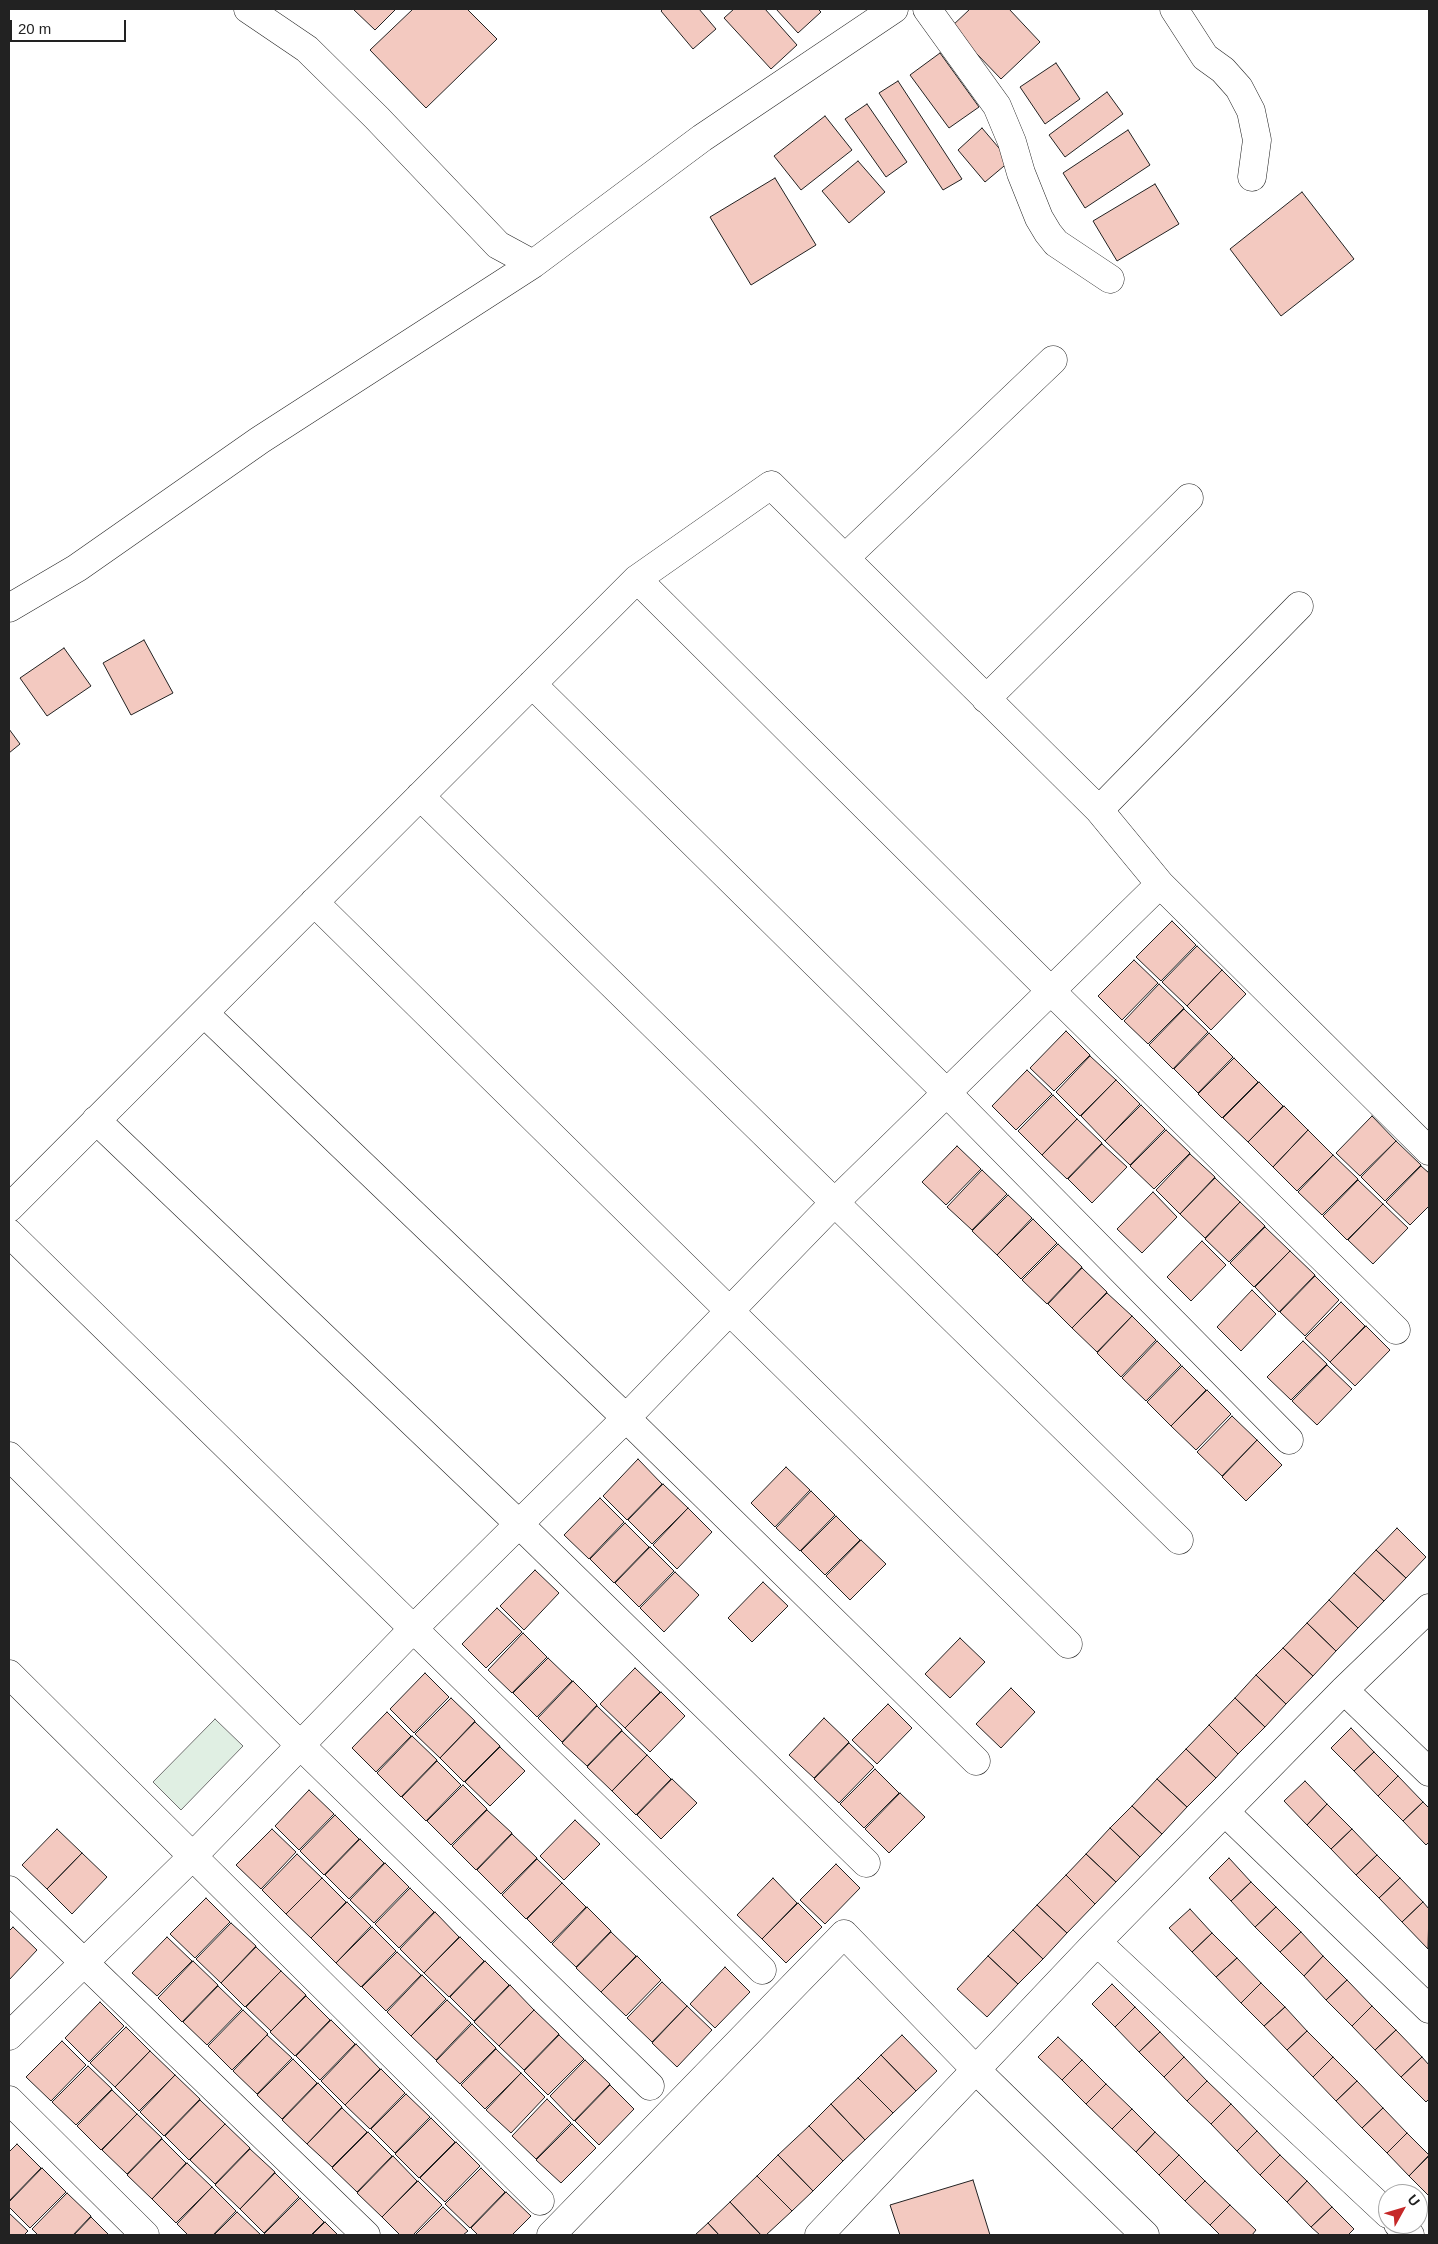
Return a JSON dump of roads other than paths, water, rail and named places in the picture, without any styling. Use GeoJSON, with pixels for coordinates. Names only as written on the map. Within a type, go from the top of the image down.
{"type":"FeatureCollection","features":[{"type":"Feature","properties":{"kind":"street"},"geometry":{"type":"LineString","coordinates":[[248,9],[307,48],[377,118],[498,245],[533,264]]}},
{"type":"Feature","properties":{"kind":"street"},"geometry":{"type":"LineString","coordinates":[[9,608],[77,568],[260,440],[533,264],[702,138],[894,9]]}},
{"type":"Feature","properties":{"kind":"street"},"geometry":{"type":"LineString","coordinates":[[927,9],[997,106],[1039,218],[1048,233],[1056,244],[1110,279]]}},
{"type":"Feature","properties":{"kind":"street"},"geometry":{"type":"LineString","coordinates":[[1174,9],[1205,57],[1223,70],[1239,88],[1252,111],[1257,140],[1252,177]]}},
{"type":"Feature","properties":{"kind":"street"},"geometry":{"type":"LineString","coordinates":[[845,558],[1052,360]]}},
{"type":"Feature","properties":{"kind":"street"},"geometry":{"type":"LineString","coordinates":[[9,1208],[637,579],[771,485],[1099,810],[1160,884],[1429,1151]]}},
{"type":"Feature","properties":{"kind":"street"},"geometry":{"type":"LineString","coordinates":[[986,698],[1189,498]]}},
{"type":"Feature","properties":{"kind":"street"},"geometry":{"type":"LineString","coordinates":[[637,579],[1051,991],[1396,1330]]}},
{"type":"Feature","properties":{"kind":"street"},"geometry":{"type":"LineString","coordinates":[[1099,810],[1299,606]]}},
{"type":"Feature","properties":{"kind":"street"},"geometry":{"type":"LineString","coordinates":[[532,684],[947,1093],[1289,1440]]}},
{"type":"Feature","properties":{"kind":"street"},"geometry":{"type":"LineString","coordinates":[[420,796],[1179,1540]]}},
{"type":"Feature","properties":{"kind":"street"},"geometry":{"type":"LineString","coordinates":[[9,2036],[192,1857],[412,1630],[626,1418],[836,1202],[1160,884]]}},
{"type":"Feature","properties":{"kind":"street"},"geometry":{"type":"LineString","coordinates":[[314,902],[1068,1644]]}},
{"type":"Feature","properties":{"kind":"street"},"geometry":{"type":"LineString","coordinates":[[204,1013],[626,1418],[976,1761]]}},
{"type":"Feature","properties":{"kind":"street"},"geometry":{"type":"LineString","coordinates":[[96,1120],[520,1525],[866,1864]]}},
{"type":"Feature","properties":{"kind":"street"},"geometry":{"type":"LineString","coordinates":[[9,1233],[412,1630],[762,1970]]}},
{"type":"Feature","properties":{"kind":"street"},"geometry":{"type":"LineString","coordinates":[[9,1456],[300,1745],[650,2086]]}},
{"type":"Feature","properties":{"kind":"street"},"geometry":{"type":"LineString","coordinates":[[819,2235],[977,2071],[1097,1942],[1344,1690],[1429,1608]]}},
{"type":"Feature","properties":{"kind":"street"},"geometry":{"type":"LineString","coordinates":[[9,1674],[540,2201]]}},
{"type":"Feature","properties":{"kind":"street"},"geometry":{"type":"LineString","coordinates":[[1344,1690],[1429,1772]]}},
{"type":"Feature","properties":{"kind":"street"},"geometry":{"type":"LineString","coordinates":[[1225,1812],[1429,2009]]}},
{"type":"Feature","properties":{"kind":"street"},"geometry":{"type":"LineString","coordinates":[[9,1890],[366,2235]]}},
{"type":"Feature","properties":{"kind":"street"},"geometry":{"type":"LineString","coordinates":[[551,2235],[844,1934],[977,2071],[1145,2235]]}},
{"type":"Feature","properties":{"kind":"street"},"geometry":{"type":"LineString","coordinates":[[1097,1942],[1378,2205]]}},
{"type":"Feature","properties":{"kind":"street"},"geometry":{"type":"LineString","coordinates":[[9,2100],[145,2235]]}}]}
